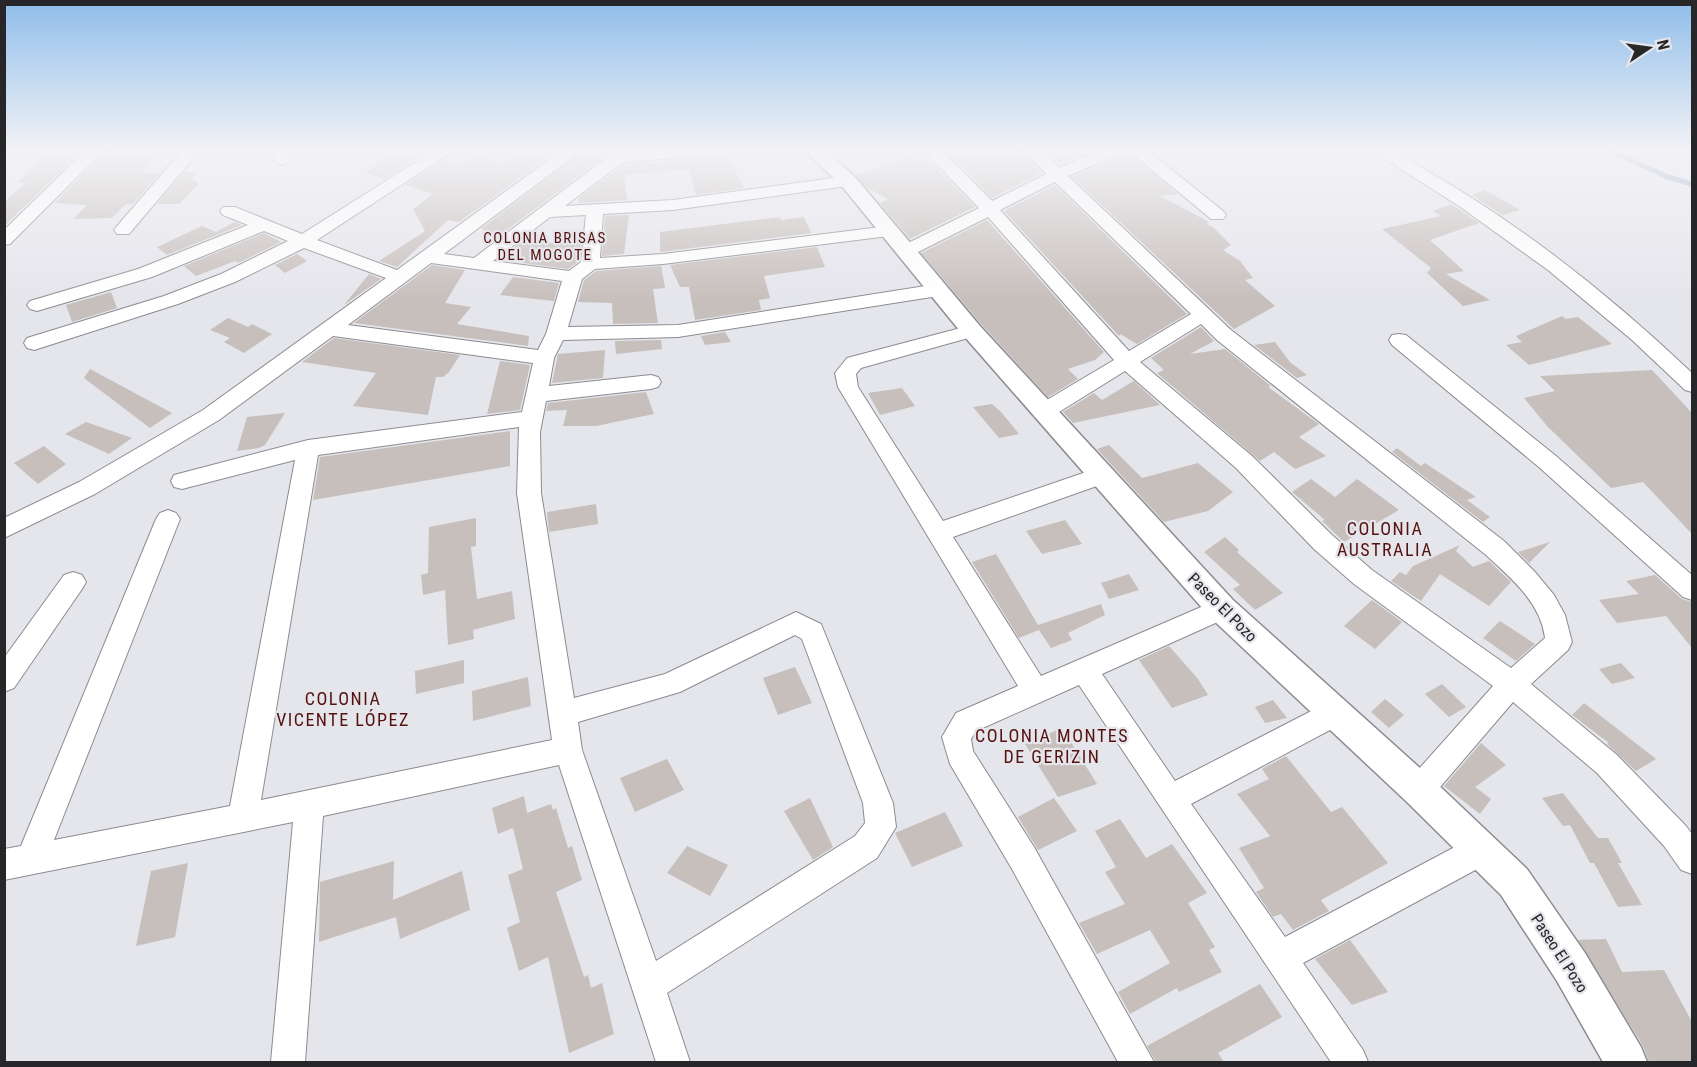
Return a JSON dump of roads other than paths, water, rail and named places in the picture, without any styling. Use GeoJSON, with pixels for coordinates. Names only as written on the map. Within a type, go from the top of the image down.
{"type":"FeatureCollection","features":[{"type":"Feature","properties":{"kind":"street"},"geometry":{"type":"LineString","coordinates":[[4,240],[45,200]]}},
{"type":"Feature","properties":{"kind":"street"},"geometry":{"type":"LineString","coordinates":[[123,230],[149,200]]}},
{"type":"Feature","properties":{"kind":"street"},"geometry":{"type":"LineString","coordinates":[[33,343],[171,300],[228,278],[303,241],[368,200]]}},
{"type":"Feature","properties":{"kind":"street"},"geometry":{"type":"LineString","coordinates":[[4,529],[87,489],[211,415],[506,200]]}},
{"type":"Feature","properties":{"kind":"street"},"geometry":{"type":"LineString","coordinates":[[477,264],[564,200]]}},
{"type":"Feature","properties":{"kind":"street"},"geometry":{"type":"LineString","coordinates":[[548,212],[673,205],[711,200]]}},
{"type":"Feature","properties":{"kind":"street","name":"Paseo El Pozo"},"geometry":{"type":"LineString","coordinates":[[864,200],[972,331],[1222,609],[1419,790],[1514,882],[1571,968],[1626,1062]]}},
{"type":"Feature","properties":{"kind":"street"},"geometry":{"type":"LineString","coordinates":[[981,200],[1127,362],[1244,462],[1323,542],[1363,577],[1512,684],[1607,764],[1675,836],[1692,859]]}},
{"type":"Feature","properties":{"kind":"street"},"geometry":{"type":"LineString","coordinates":[[427,257],[477,264],[582,271],[663,259],[898,241],[990,209],[1008,200]]}},
{"type":"Feature","properties":{"kind":"street"},"geometry":{"type":"LineString","coordinates":[[1085,200],[1201,316],[1495,548],[1525,577],[1552,613],[1559,629],[1559,642],[1512,684],[1419,790]]}},
{"type":"Feature","properties":{"kind":"street"},"geometry":{"type":"LineString","coordinates":[[1198,200],[1217,215]]}},
{"type":"Feature","properties":{"kind":"street"},"geometry":{"type":"LineString","coordinates":[[1462,200],[1563,274],[1659,352],[1692,385]]}},
{"type":"Feature","properties":{"kind":"street"},"geometry":{"type":"LineString","coordinates":[[595,209],[582,271],[544,358],[530,432],[529,493],[568,750],[673,1062]]}},
{"type":"Feature","properties":{"kind":"street"},"geometry":{"type":"LineString","coordinates":[[229,211],[399,277]]}},
{"type":"Feature","properties":{"kind":"street"},"geometry":{"type":"LineString","coordinates":[[37,305],[146,273],[264,225]]}},
{"type":"Feature","properties":{"kind":"street"},"geometry":{"type":"LineString","coordinates":[[556,334],[678,331],[938,290]]}},
{"type":"Feature","properties":{"kind":"street"},"geometry":{"type":"LineString","coordinates":[[1043,412],[1201,316]]}},
{"type":"Feature","properties":{"kind":"street"},"geometry":{"type":"LineString","coordinates":[[330,329],[544,358]]}},
{"type":"Feature","properties":{"kind":"street"},"geometry":{"type":"LineString","coordinates":[[972,331],[854,363],[845,373],[848,387],[1036,692]]}},
{"type":"Feature","properties":{"kind":"street"},"geometry":{"type":"LineString","coordinates":[[1399,340],[1473,397],[1579,487],[1692,590]]}},
{"type":"Feature","properties":{"kind":"street"},"geometry":{"type":"LineString","coordinates":[[182,481],[308,448],[651,382]]}},
{"type":"Feature","properties":{"kind":"street"},"geometry":{"type":"LineString","coordinates":[[243,818],[308,448]]}},
{"type":"Feature","properties":{"kind":"street"},"geometry":{"type":"LineString","coordinates":[[937,533],[1100,476]]}},
{"type":"Feature","properties":{"kind":"street"},"geometry":{"type":"LineString","coordinates":[[17,863],[168,519]]}},
{"type":"Feature","properties":{"kind":"street"},"geometry":{"type":"LineString","coordinates":[[4,680],[74,582]]}},
{"type":"Feature","properties":{"kind":"street"},"geometry":{"type":"LineString","coordinates":[[1137,1062],[1023,858],[960,755],[956,736],[966,722],[1222,609]]}},
{"type":"Feature","properties":{"kind":"street"},"geometry":{"type":"LineString","coordinates":[[562,714],[670,684],[796,623],[813,632],[878,803],[881,826],[866,847],[647,986]]}},
{"type":"Feature","properties":{"kind":"street"},"geometry":{"type":"LineString","coordinates":[[1084,670],[1351,1062]]}},
{"type":"Feature","properties":{"kind":"street"},"geometry":{"type":"LineString","coordinates":[[1170,799],[1335,713]]}},
{"type":"Feature","properties":{"kind":"street"},"geometry":{"type":"LineString","coordinates":[[17,863],[309,805],[568,750]]}},
{"type":"Feature","properties":{"kind":"street"},"geometry":{"type":"LineString","coordinates":[[288,1062],[309,805]]}},
{"type":"Feature","properties":{"kind":"street"},"geometry":{"type":"LineString","coordinates":[[1281,957],[1481,850]]}},
{"type":"Feature","properties":{"kind":"district","name":"COLONIA BRISAS DEL MOGOTE"},"geometry":{"type":"Point","coordinates":[545,246]}},
{"type":"Feature","properties":{"kind":"district","name":"COLONIA AUSTRALIA"},"geometry":{"type":"Point","coordinates":[1385,539]}},
{"type":"Feature","properties":{"kind":"district","name":"COLONIA VICENTE LÓPEZ"},"geometry":{"type":"Point","coordinates":[343,709]}},
{"type":"Feature","properties":{"kind":"district","name":"COLONIA MONTES DE GERIZIN"},"geometry":{"type":"Point","coordinates":[1052,746]}}]}
